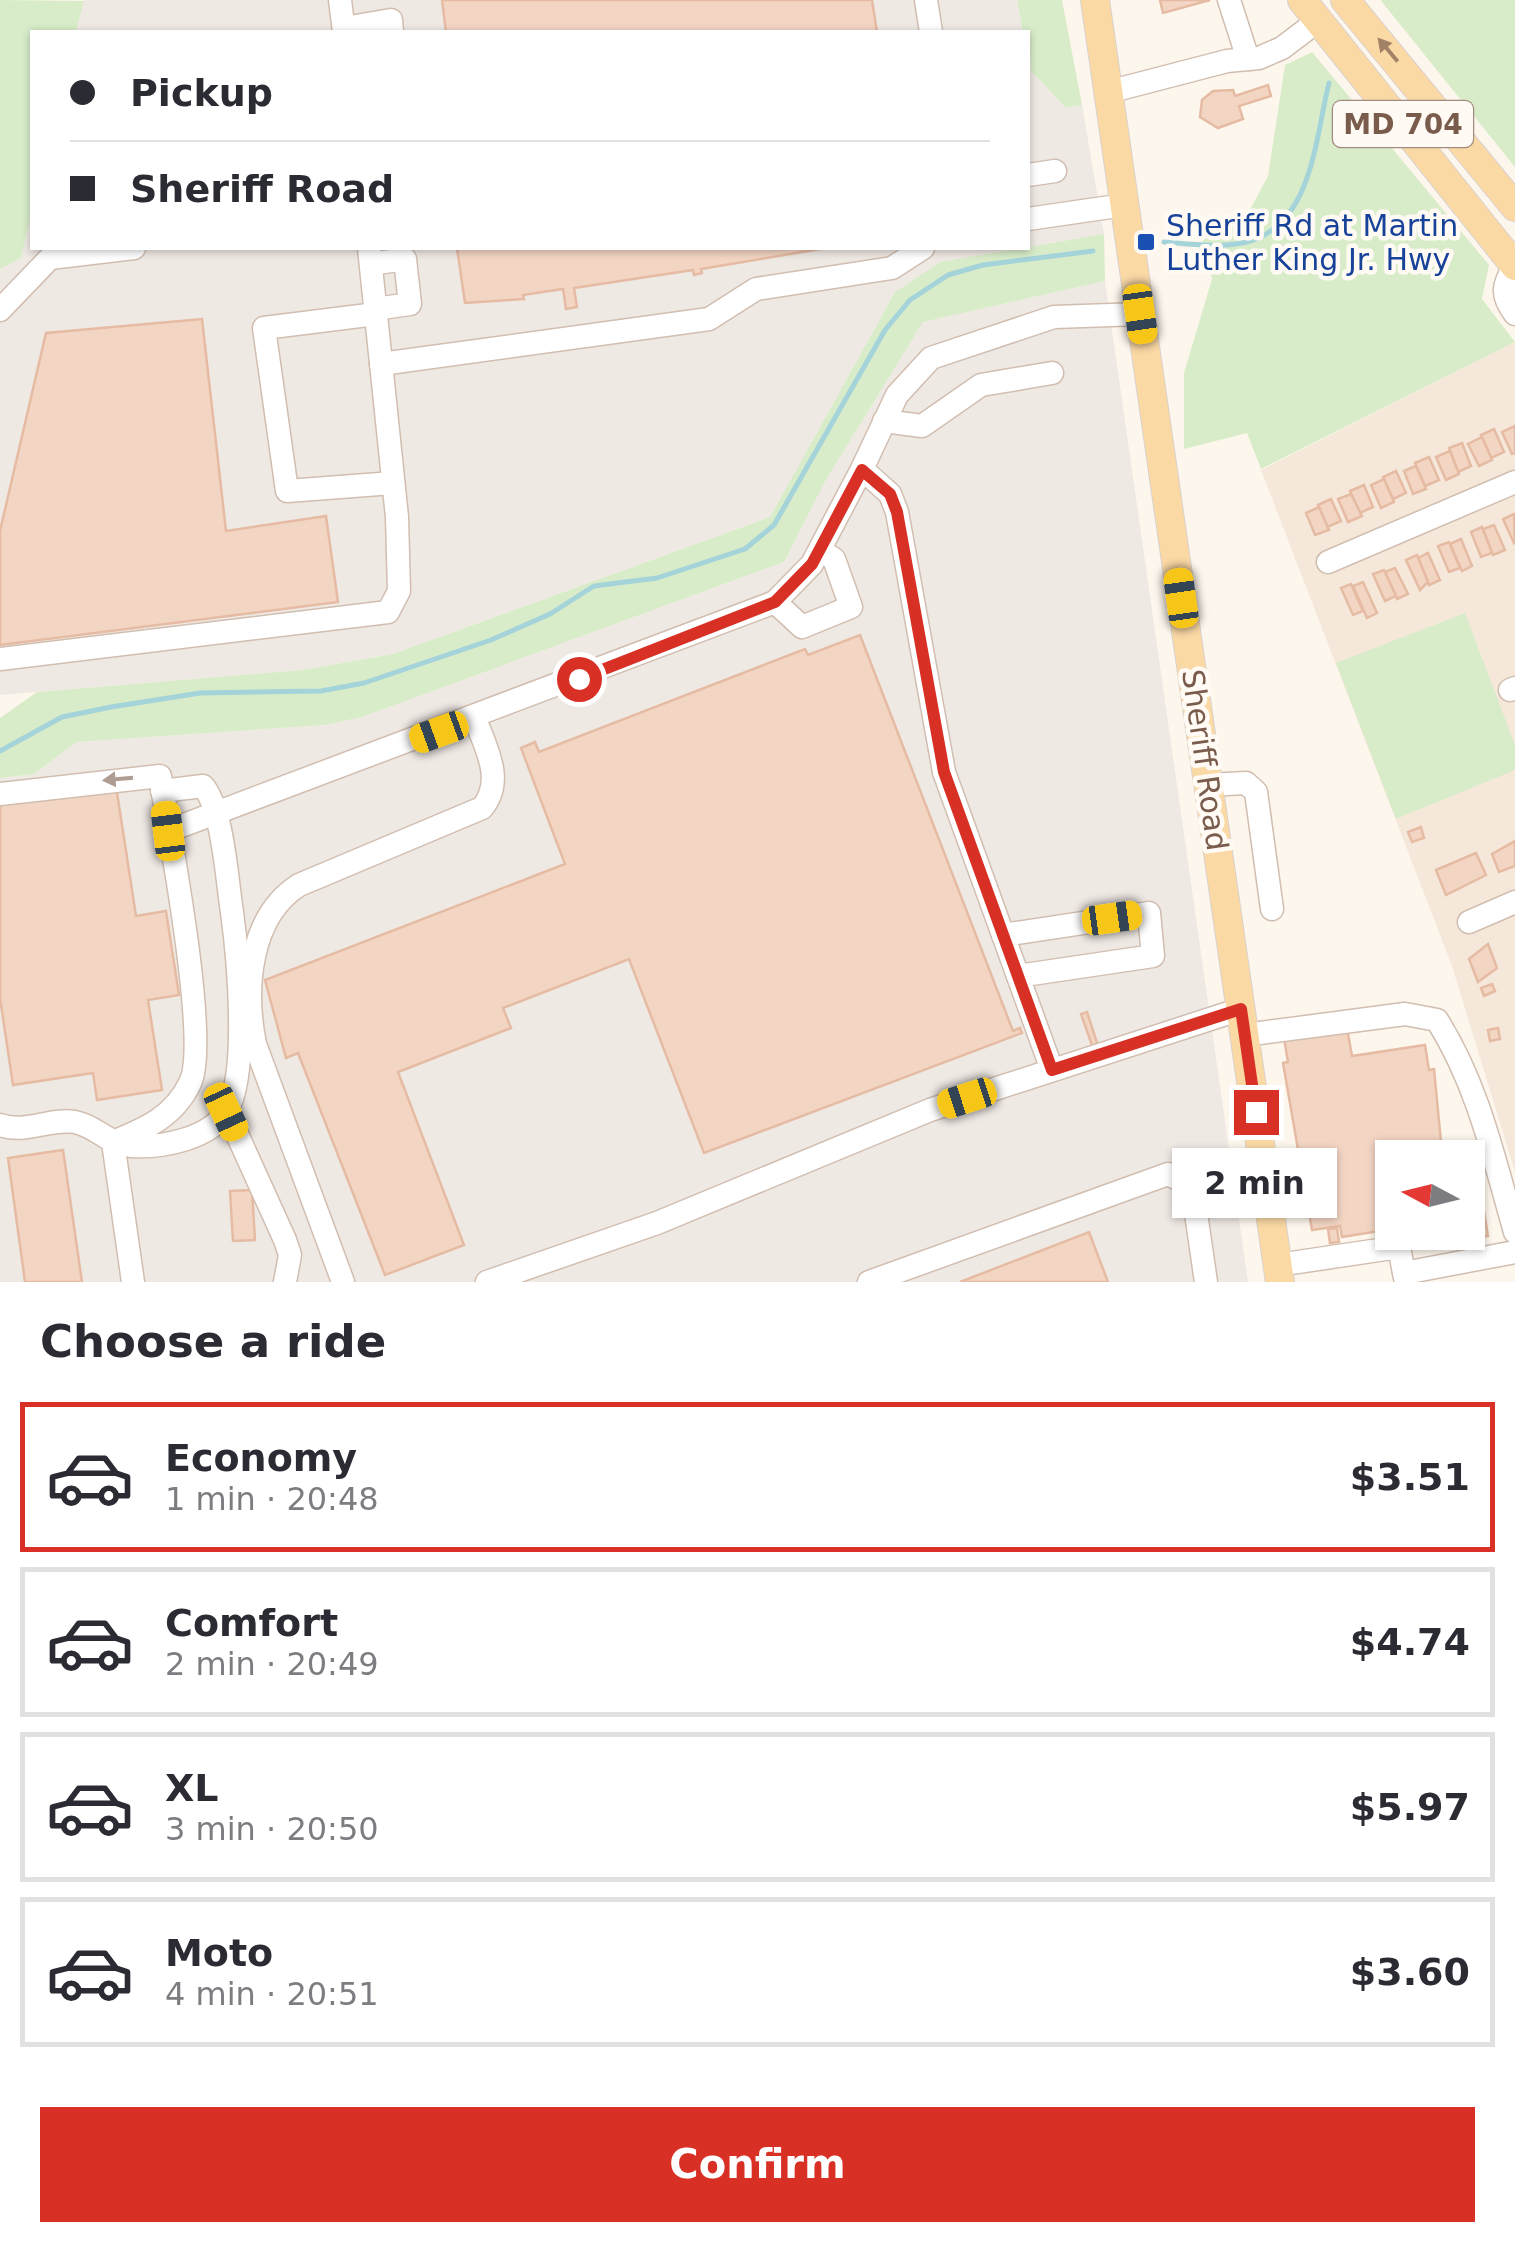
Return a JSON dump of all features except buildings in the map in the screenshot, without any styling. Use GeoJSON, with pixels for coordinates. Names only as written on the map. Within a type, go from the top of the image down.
{"type":"FeatureCollection","features":[{"type":"Feature","properties":{"kind":"main road","name":"Sheriff Road"},"geometry":{"type":"LineString","coordinates":[[1095,0],[1279,1274]]}},
{"type":"Feature","properties":{"kind":"main road","name":"MD 704"},"geometry":{"type":"LineString","coordinates":[[1345,0],[1515,207]]}},
{"type":"Feature","properties":{"kind":"main road","name":"MD 704"},"geometry":{"type":"LineString","coordinates":[[1310,10],[1515,265]]}},
{"type":"Feature","properties":{"kind":"street"},"geometry":{"type":"LineString","coordinates":[[340,0],[344,30],[390,20],[392,30]]}},
{"type":"Feature","properties":{"kind":"street"},"geometry":{"type":"LineString","coordinates":[[926,0],[931,30]]}},
{"type":"Feature","properties":{"kind":"street"},"geometry":{"type":"LineString","coordinates":[[1229,0],[1248,58]]}},
{"type":"Feature","properties":{"kind":"street"},"geometry":{"type":"LineString","coordinates":[[1108,92],[1282,48],[1310,10]]}},
{"type":"Feature","properties":{"kind":"street"},"geometry":{"type":"LineString","coordinates":[[1030,175],[1055,171]]}},
{"type":"Feature","properties":{"kind":"street"},"geometry":{"type":"LineString","coordinates":[[1030,219],[1124,204]]}},
{"type":"Feature","properties":{"kind":"street"},"geometry":{"type":"LineString","coordinates":[[0,310],[50,258],[117,250]]}},
{"type":"Feature","properties":{"kind":"street"},"geometry":{"type":"LineString","coordinates":[[381,364],[709,319],[756,289],[892,268],[920,250]]}},
{"type":"Feature","properties":{"kind":"street"},"geometry":{"type":"LineString","coordinates":[[0,659],[388,612],[399,591],[393,483],[376,311],[370,256],[405,254],[410,304],[376,311],[264,328],[287,491],[393,483]]}},
{"type":"Feature","properties":{"kind":"street"},"geometry":{"type":"LineString","coordinates":[[1515,265],[1502,286],[1505,300],[1515,314]]}},
{"type":"Feature","properties":{"kind":"street"},"geometry":{"type":"LineString","coordinates":[[168,831],[475,719],[775,602],[801,578],[820,550],[884,421],[910,378],[940,354],[1054,318],[1140,314]]}},
{"type":"Feature","properties":{"kind":"street"},"geometry":{"type":"LineString","coordinates":[[884,421],[922,426],[981,385],[1052,373]]}},
{"type":"Feature","properties":{"kind":"street"},"geometry":{"type":"LineString","coordinates":[[862,470],[890,494],[897,512],[944,772],[1052,1070]]}},
{"type":"Feature","properties":{"kind":"street"},"geometry":{"type":"LineString","coordinates":[[1328,562],[1515,482]]}},
{"type":"Feature","properties":{"kind":"street"},"geometry":{"type":"LineString","coordinates":[[775,602],[802,627],[851,607],[834,559],[820,550]]}},
{"type":"Feature","properties":{"kind":"street"},"geometry":{"type":"LineString","coordinates":[[342,1282],[255,1044],[250,1021],[252,970],[259,937],[277,899],[299,884],[482,808],[493,795],[494,778],[475,719]]}},
{"type":"Feature","properties":{"kind":"street"},"geometry":{"type":"LineString","coordinates":[[0,794],[160,776],[198,1058],[180,1102],[155,1124],[112,1142]]}},
{"type":"Feature","properties":{"kind":"street"},"geometry":{"type":"LineString","coordinates":[[1208,785],[1246,783],[1256,792],[1272,908]]}},
{"type":"Feature","properties":{"kind":"street"},"geometry":{"type":"LineString","coordinates":[[0,1125],[26,1129],[70,1121],[84,1124],[112,1142],[175,1143],[226,1112],[238,1080],[238,956],[215,815],[203,786],[162,791]]}},
{"type":"Feature","properties":{"kind":"street"},"geometry":{"type":"LineString","coordinates":[[1469,922],[1515,902]]}},
{"type":"Feature","properties":{"kind":"street"},"geometry":{"type":"LineString","coordinates":[[1003,934],[1149,913],[1153,956],[1018,976]]}},
{"type":"Feature","properties":{"kind":"street"},"geometry":{"type":"LineString","coordinates":[[487,1282],[612,1240],[930,1110],[1052,1070],[1243,1022],[1404,1014],[1436,1020],[1455,1050],[1491,1142],[1515,1232]]}},
{"type":"Feature","properties":{"kind":"street"},"geometry":{"type":"LineString","coordinates":[[226,1112],[290,1255],[286,1282]]}},
{"type":"Feature","properties":{"kind":"street"},"geometry":{"type":"LineString","coordinates":[[112,1142],[134,1282]]}},
{"type":"Feature","properties":{"kind":"street"},"geometry":{"type":"LineString","coordinates":[[869,1282],[1168,1174],[1192,1186],[1206,1282]]}},
{"type":"Feature","properties":{"kind":"street"},"geometry":{"type":"LineString","coordinates":[[1279,1274],[1333,1258],[1399,1248],[1405,1277],[1515,1252]]}},
{"type":"Feature","properties":{"kind":"street"},"geometry":{"type":"LineString","coordinates":[[1333,1258],[1337,1282]]}},
{"type":"Feature","properties":{"kind":"shaded area"},"geometry":{"type":"Polygon","coordinates":[[[84,0],[1017,0],[1023,30],[76,30],[84,0]]]}},
{"type":"Feature","properties":{"kind":"shaded area"},"geometry":{"type":"Polygon","coordinates":[[[1030,65],[1031,71],[1066,108],[1082,105],[1104,234],[1030,247],[1030,65]]]}},
{"type":"Feature","properties":{"kind":"shaded area"},"geometry":{"type":"Polygon","coordinates":[[[30,220],[30,250],[1014,250],[940,262],[895,292],[770,517],[393,654],[302,670],[0,695],[0,269],[21,258],[30,220]]]}},
{"type":"Feature","properties":{"kind":"shaded area"},"geometry":{"type":"Polygon","coordinates":[[[1105,281],[1248,1282],[0,1282],[0,778],[34,774],[77,742],[325,725],[362,717],[784,562],[827,478],[923,322],[1105,281]]]}},
{"type":"Feature","properties":{"kind":"shaded area"},"geometry":{"type":"Polygon","coordinates":[[[1515,342],[1515,1172],[1452,966],[1261,470],[1515,342]]]}},
{"type":"Feature","properties":{"kind":"green space"},"geometry":{"type":"Polygon","coordinates":[[[0,0],[84,1],[77,30],[30,30],[30,220],[21,258],[0,269],[0,0]]]}},
{"type":"Feature","properties":{"kind":"green space"},"geometry":{"type":"Polygon","coordinates":[[[1017,0],[1062,0],[1082,105],[1066,108],[1031,71],[1030,30],[1023,30],[1017,0]]]}},
{"type":"Feature","properties":{"kind":"green space"},"geometry":{"type":"Polygon","coordinates":[[[1515,0],[1515,167],[1382,2],[1515,0]]]}},
{"type":"Feature","properties":{"kind":"green space"},"geometry":{"type":"Polygon","coordinates":[[[1312,52],[1489,265],[1482,299],[1515,342],[1261,469],[1247,433],[1184,449],[1184,373],[1212,279],[1198,224],[1246,217],[1268,176],[1285,65],[1312,52]]]}},
{"type":"Feature","properties":{"kind":"green space"},"geometry":{"type":"Polygon","coordinates":[[[1104,234],[1105,281],[923,322],[827,478],[784,562],[362,717],[325,725],[77,742],[34,774],[0,778],[0,718],[37,692],[302,670],[393,654],[770,517],[895,292],[940,262],[1030,250],[1030,247],[1104,234]]]}},
{"type":"Feature","properties":{"kind":"green space"},"geometry":{"type":"Polygon","coordinates":[[[1465,613],[1515,745],[1515,770],[1396,819],[1336,663],[1465,613]]]}},
{"type":"Feature","properties":{"kind":"waterway"},"geometry":{"type":"LineString","coordinates":[[1164,242],[1242,243],[1266,234],[1284,220],[1307,178],[1329,83]]}},
{"type":"Feature","properties":{"kind":"waterway"},"geometry":{"type":"LineString","coordinates":[[0,751],[62,717],[111,707],[200,693],[321,691],[364,683],[491,640],[550,614],[594,586],[657,578],[745,549],[774,525],[885,330],[910,300],[948,275],[983,265],[1093,251]]}},
{"type":"Feature","properties":{"kind":"place","name":"Sheriff Rd at Martin Luther King Jr. Hwy"},"geometry":{"type":"Point","coordinates":[1146,242]}},
{"type":"Feature","properties":{"kind":"route"},"geometry":{"type":"LineString","coordinates":[[579,679],[775,602],[812,564],[862,470],[890,494],[897,512],[944,772],[1052,1070],[1241,1009],[1256,1112]]}}]}
